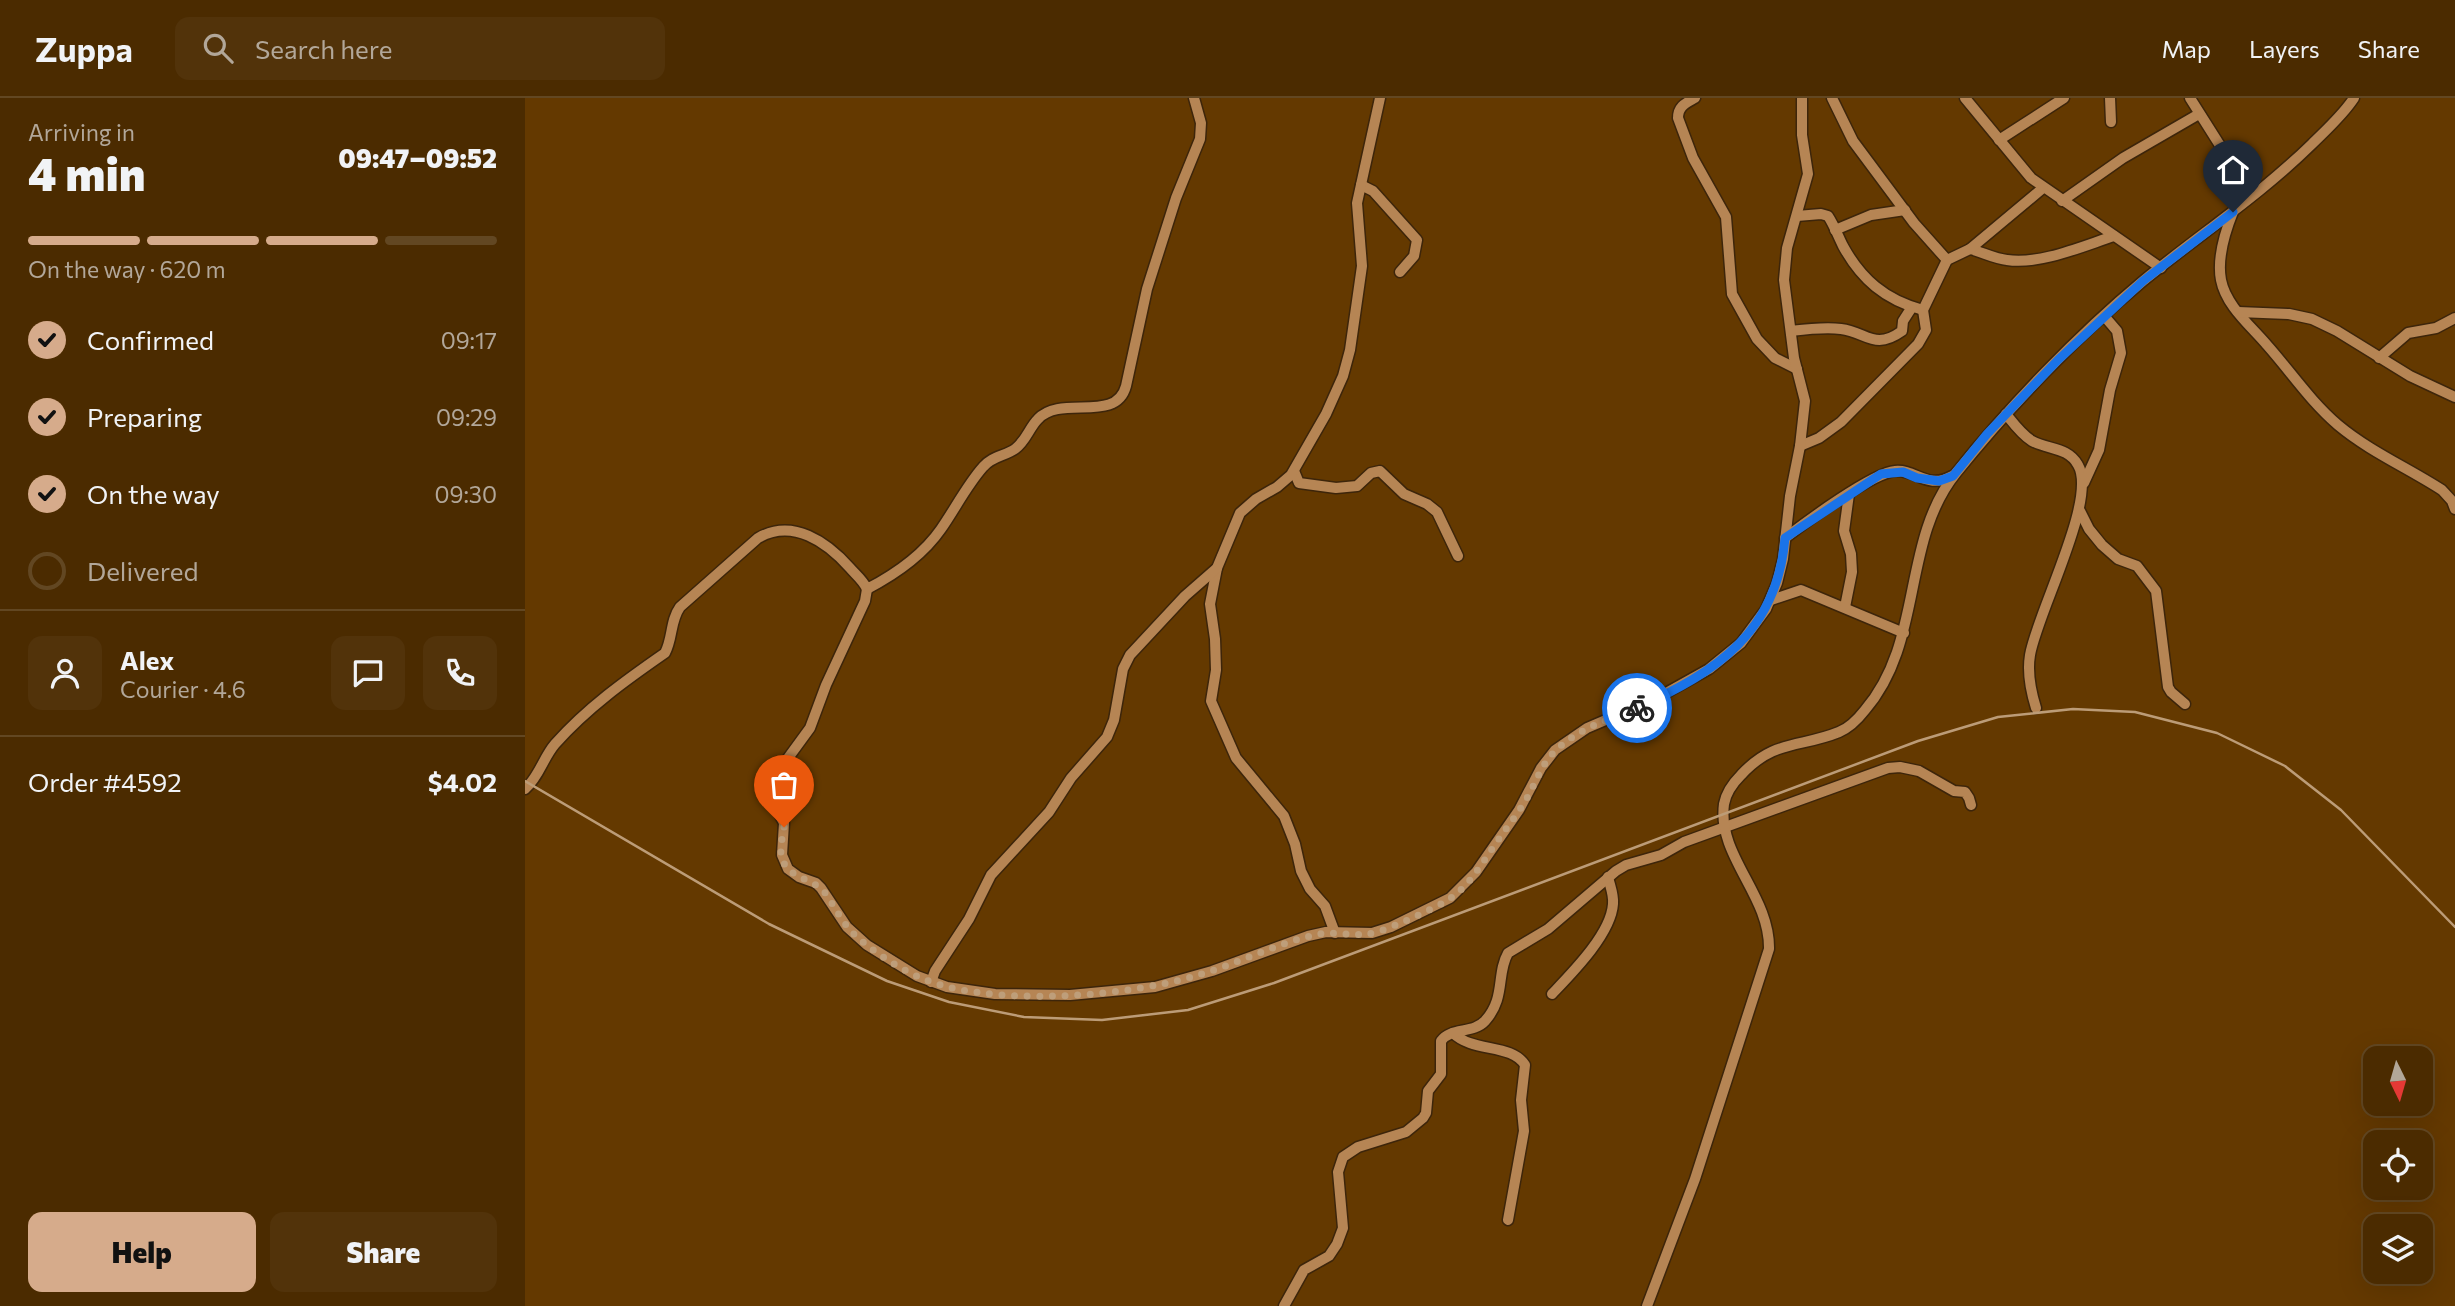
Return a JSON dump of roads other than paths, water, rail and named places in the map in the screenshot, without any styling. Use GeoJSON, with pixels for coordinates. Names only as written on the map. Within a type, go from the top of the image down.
{"type":"FeatureCollection","features":[{"type":"Feature","properties":{"kind":"street"},"geometry":{"type":"LineString","coordinates":[[867,589],[883,581],[921,552],[940,530],[982,468],[997,456],[1024,442],[1039,418],[1055,408],[1090,409],[1108,405],[1125,393],[1147,289],[1176,198],[1200,139],[1201,123],[1195,98]]}},
{"type":"Feature","properties":{"kind":"street"},"geometry":{"type":"LineString","coordinates":[[1335,933],[1325,906],[1310,889],[1301,870],[1284,816],[1236,758],[1211,701],[1216,670],[1210,604],[1217,568],[1240,513],[1286,480],[1294,471],[1331,403],[1347,365],[1362,266],[1356,211],[1380,98]]}},
{"type":"Feature","properties":{"kind":"street"},"geometry":{"type":"LineString","coordinates":[[1695,98],[1681,107],[1678,118],[1693,158],[1725,217],[1733,295],[1757,339],[1775,358],[1797,369]]}},
{"type":"Feature","properties":{"kind":"street"},"geometry":{"type":"LineString","coordinates":[[525,789],[563,735],[616,687],[665,653],[669,646],[672,622],[680,607],[764,534],[794,531],[812,536],[840,557],[867,589],[865,601],[826,685],[810,728],[783,765],[775,807],[784,823],[782,855],[785,865],[793,874],[817,883],[840,918],[857,937],[894,964],[931,982],[977,992],[1093,994],[1155,987],[1225,966],[1308,936],[1383,931],[1450,898],[1476,872],[1519,810],[1541,768],[1555,750],[1587,728],[1657,698],[1709,669],[1741,643],[1771,600],[1783,559],[1805,401],[1784,289],[1785,265],[1808,174],[1802,135],[1802,98]]}},
{"type":"Feature","properties":{"kind":"street"},"geometry":{"type":"LineString","coordinates":[[1832,98],[1853,141],[1947,260]]}},
{"type":"Feature","properties":{"kind":"street"},"geometry":{"type":"LineString","coordinates":[[1965,98],[2031,178],[2161,268]]}},
{"type":"Feature","properties":{"kind":"street"},"geometry":{"type":"LineString","coordinates":[[1999,140],[2064,98]]}},
{"type":"Feature","properties":{"kind":"street"},"geometry":{"type":"LineString","coordinates":[[2110,98],[2111,122]]}},
{"type":"Feature","properties":{"kind":"street"},"geometry":{"type":"LineString","coordinates":[[2190,98],[2233,166],[2248,199]]}},
{"type":"Feature","properties":{"kind":"street"},"geometry":{"type":"LineString","coordinates":[[1647,1306],[1695,1179],[1769,949],[1766,917],[1733,852],[1724,814],[1726,796],[1744,772],[1762,756],[1846,728],[1876,695],[1891,669],[1904,633],[1924,542],[1943,490],[2006,414],[2058,360],[2105,317],[2305,151],[2354,98]]}},
{"type":"Feature","properties":{"kind":"street"},"geometry":{"type":"LineString","coordinates":[[2062,201],[2109,167],[2199,114]]}},
{"type":"Feature","properties":{"kind":"street"},"geometry":{"type":"LineString","coordinates":[[1361,185],[1373,191],[1417,240],[1415,256],[1400,272]]}},
{"type":"Feature","properties":{"kind":"street"},"geometry":{"type":"LineString","coordinates":[[1791,331],[1838,328],[1872,340],[1884,340],[1902,331],[1903,321],[1917,308],[1947,260],[1970,249],[2043,188]]}},
{"type":"Feature","properties":{"kind":"street"},"geometry":{"type":"LineString","coordinates":[[1835,230],[1871,215],[1905,210]]}},
{"type":"Feature","properties":{"kind":"street"},"geometry":{"type":"LineString","coordinates":[[2233,212],[2225,240],[2221,279],[2238,312],[2277,356],[2299,387],[2341,427],[2442,490],[2454,504]]}},
{"type":"Feature","properties":{"kind":"street"},"geometry":{"type":"LineString","coordinates":[[1797,216],[1828,216],[1867,282],[1917,308],[1925,334],[1909,356],[1836,426],[1819,438],[1800,446]]}},
{"type":"Feature","properties":{"kind":"street"},"geometry":{"type":"LineString","coordinates":[[1970,249],[2007,260],[2030,260],[2114,236]]}},
{"type":"Feature","properties":{"kind":"street"},"geometry":{"type":"LineString","coordinates":[[2238,312],[2289,314],[2312,319],[2337,331],[2410,376],[2455,397]]}},
{"type":"Feature","properties":{"kind":"street"},"geometry":{"type":"LineString","coordinates":[[2036,708],[2030,676],[2030,657],[2080,511],[2084,483],[2099,450],[2110,390],[2121,353],[2117,331],[2105,317]]}},
{"type":"Feature","properties":{"kind":"street"},"geometry":{"type":"LineString","coordinates":[[2379,358],[2408,333],[2436,328],[2455,318]]}},
{"type":"Feature","properties":{"kind":"street"},"geometry":{"type":"LineString","coordinates":[[2006,414],[2016,427],[2032,440],[2068,454],[2077,463],[2084,483]]}},
{"type":"Feature","properties":{"kind":"street"},"geometry":{"type":"LineString","coordinates":[[1294,471],[1299,483],[1336,488],[1357,486],[1371,472],[1380,471],[1404,494],[1427,504],[1437,512],[1458,556]]}},
{"type":"Feature","properties":{"kind":"street"},"geometry":{"type":"LineString","coordinates":[[1785,538],[1881,474],[1896,471],[1939,481],[1953,476]]}},
{"type":"Feature","properties":{"kind":"street"},"geometry":{"type":"LineString","coordinates":[[1845,607],[1852,572],[1851,554],[1844,531],[1849,494]]}},
{"type":"Feature","properties":{"kind":"street"},"geometry":{"type":"LineString","coordinates":[[2080,511],[2089,529],[2102,545],[2118,559],[2137,566],[2156,591],[2168,687],[2185,704]]}},
{"type":"Feature","properties":{"kind":"street"},"geometry":{"type":"LineString","coordinates":[[931,982],[935,971],[975,909],[991,875],[1049,812],[1071,778],[1107,737],[1114,720],[1123,669],[1131,655],[1146,635],[1164,620],[1193,587],[1217,568]]}},
{"type":"Feature","properties":{"kind":"street"},"geometry":{"type":"LineString","coordinates":[[1771,600],[1801,590],[1904,633]]}},
{"type":"Feature","properties":{"kind":"street"},"geometry":{"type":"LineString","coordinates":[[1284,1306],[1304,1270],[1329,1256],[1337,1244],[1343,1228],[1338,1172],[1343,1157],[1358,1147],[1406,1132],[1423,1118],[1428,1091],[1441,1074],[1441,1041],[1448,1034],[1481,1024],[1489,1016],[1498,998],[1504,960],[1508,953],[1548,929],[1608,877],[1626,865],[1653,858],[1684,842],[1893,767],[1920,771],[1954,791],[1965,792],[1971,805]]}},
{"type":"Feature","properties":{"kind":"street"},"geometry":{"type":"LineString","coordinates":[[1552,994],[1584,958],[1610,918],[1613,904],[1608,877]]}},
{"type":"Feature","properties":{"kind":"street"},"geometry":{"type":"LineString","coordinates":[[1481,1024],[1486,1048]]}},
{"type":"Feature","properties":{"kind":"street"},"geometry":{"type":"LineString","coordinates":[[1453,1033],[1463,1042],[1517,1056],[1525,1065],[1521,1100],[1524,1130],[1508,1220]]}},
{"type":"Feature","properties":{"kind":"railway"},"geometry":{"type":"LineString","coordinates":[[525,781],[769,924],[887,981],[949,1002],[1024,1017],[1102,1020],[1188,1010],[1274,983],[1918,741],[1998,717],[2073,709],[2135,712],[2217,733],[2285,766],[2341,810],[2455,927]]}}]}
